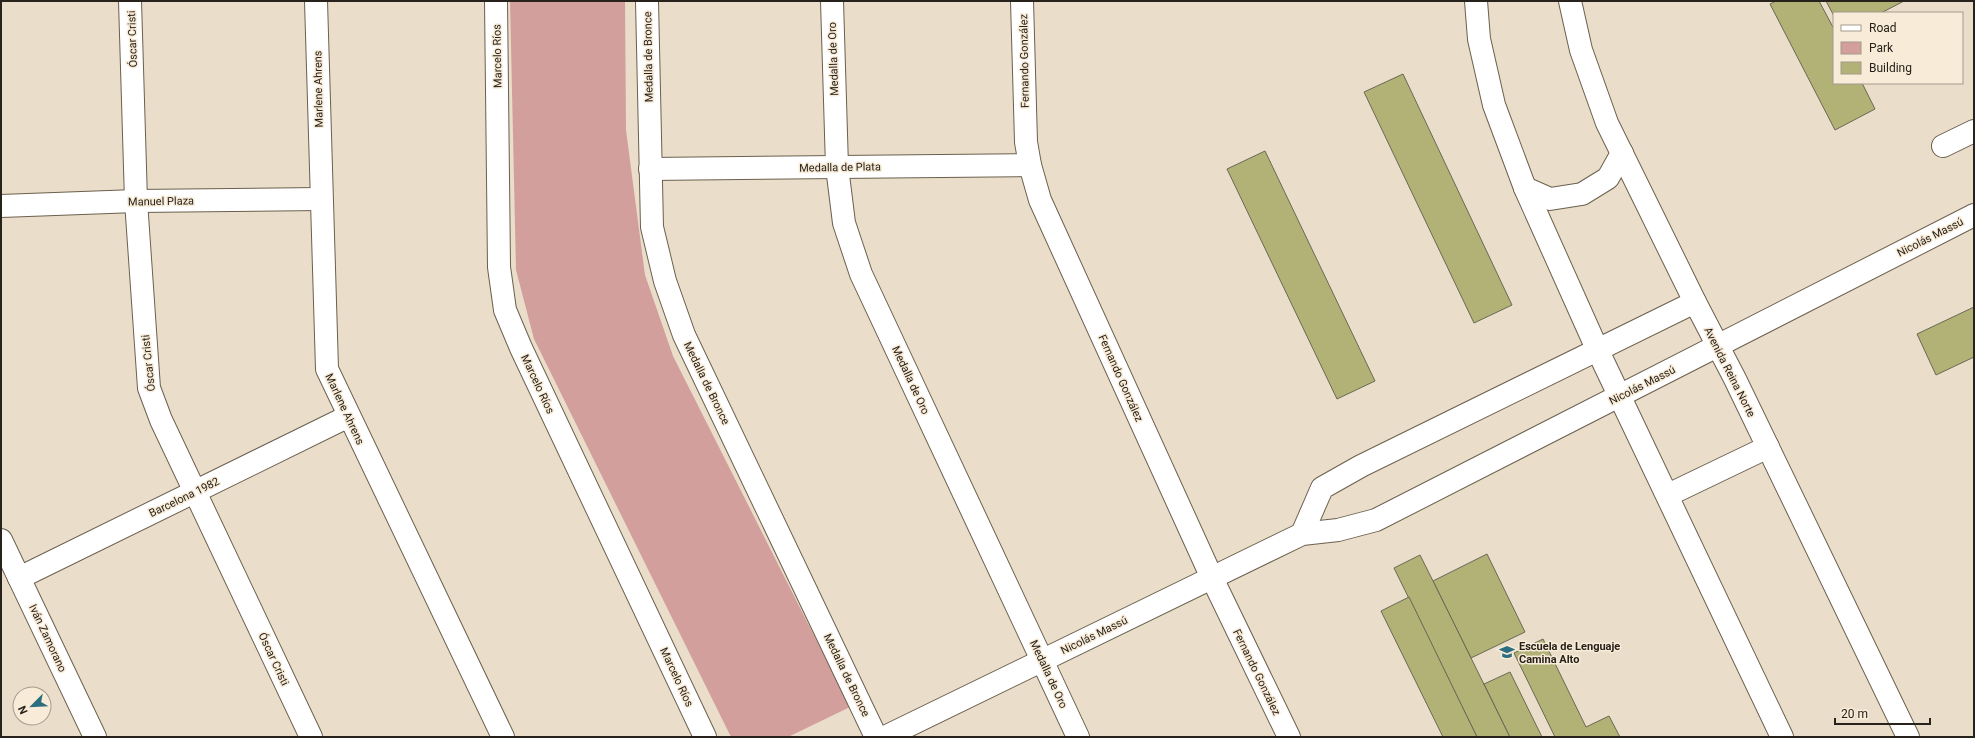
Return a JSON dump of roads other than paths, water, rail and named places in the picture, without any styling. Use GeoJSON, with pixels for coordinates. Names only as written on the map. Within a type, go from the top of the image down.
{"type":"FeatureCollection","features":[{"type":"Feature","properties":{"kind":"street","name":"Óscar Cristi"},"geometry":{"type":"LineString","coordinates":[[130,1],[136,201],[149,388],[161,420],[311,737]]}},
{"type":"Feature","properties":{"kind":"street","name":"Marlene Ahrens"},"geometry":{"type":"LineString","coordinates":[[316,1],[327,369],[503,737]]}},
{"type":"Feature","properties":{"kind":"street","name":"Marcelo Ríos"},"geometry":{"type":"LineString","coordinates":[[496,1],[499,267],[505,310],[521,348],[705,737]]}},
{"type":"Feature","properties":{"kind":"street","name":"Medalla de Bronce"},"geometry":{"type":"LineString","coordinates":[[647,1],[652,227],[665,281],[684,335],[876,737]]}},
{"type":"Feature","properties":{"kind":"street","name":"Medalla de Oro"},"geometry":{"type":"LineString","coordinates":[[832,1],[837,167],[844,222],[861,274],[1078,737]]}},
{"type":"Feature","properties":{"kind":"street","name":"Fernando González"},"geometry":{"type":"LineString","coordinates":[[1022,1],[1026,142],[1030,165],[1040,200],[1212,578],[1289,737]]}},
{"type":"Feature","properties":{"kind":"street"},"geometry":{"type":"LineString","coordinates":[[1476,1],[1479,39],[1494,105],[1525,188],[1598,350],[1782,737]]}},
{"type":"Feature","properties":{"kind":"street","name":"Avenida Reina Norte"},"geometry":{"type":"LineString","coordinates":[[1570,1],[1581,50],[1607,123],[1768,447],[1908,737]]}},
{"type":"Feature","properties":{"kind":"street"},"geometry":{"type":"LineString","coordinates":[[1943,146],[1974,131]]}},
{"type":"Feature","properties":{"kind":"street"},"geometry":{"type":"LineString","coordinates":[[1525,188],[1550,199],[1582,194],[1608,178],[1622,153]]}},
{"type":"Feature","properties":{"kind":"street","name":"Medalla de Plata"},"geometry":{"type":"LineString","coordinates":[[650,169],[1030,165]]}},
{"type":"Feature","properties":{"kind":"street","name":"Manuel Plaza"},"geometry":{"type":"LineString","coordinates":[[1,206],[136,201],[321,199]]}},
{"type":"Feature","properties":{"kind":"street","name":"Nicolás Massú"},"geometry":{"type":"LineString","coordinates":[[885,737],[1302,534],[1338,530],[1376,520],[1718,347],[1974,215]]}},
{"type":"Feature","properties":{"kind":"street"},"geometry":{"type":"LineString","coordinates":[[1302,534],[1322,488],[1361,466],[1695,302]]}},
{"type":"Feature","properties":{"kind":"street","name":"Barcelona 1982"},"geometry":{"type":"LineString","coordinates":[[19,578],[349,416]]}},
{"type":"Feature","properties":{"kind":"street"},"geometry":{"type":"LineString","coordinates":[[1668,495],[1768,447]]}},
{"type":"Feature","properties":{"kind":"street","name":"Iván Zamorano"},"geometry":{"type":"LineString","coordinates":[[1,540],[95,737]]}},
{"type":"Feature","properties":{"kind":"place","name":"Escuela de Lenguaje Camina Alto"},"geometry":{"type":"Point","coordinates":[1507,652]}}]}
